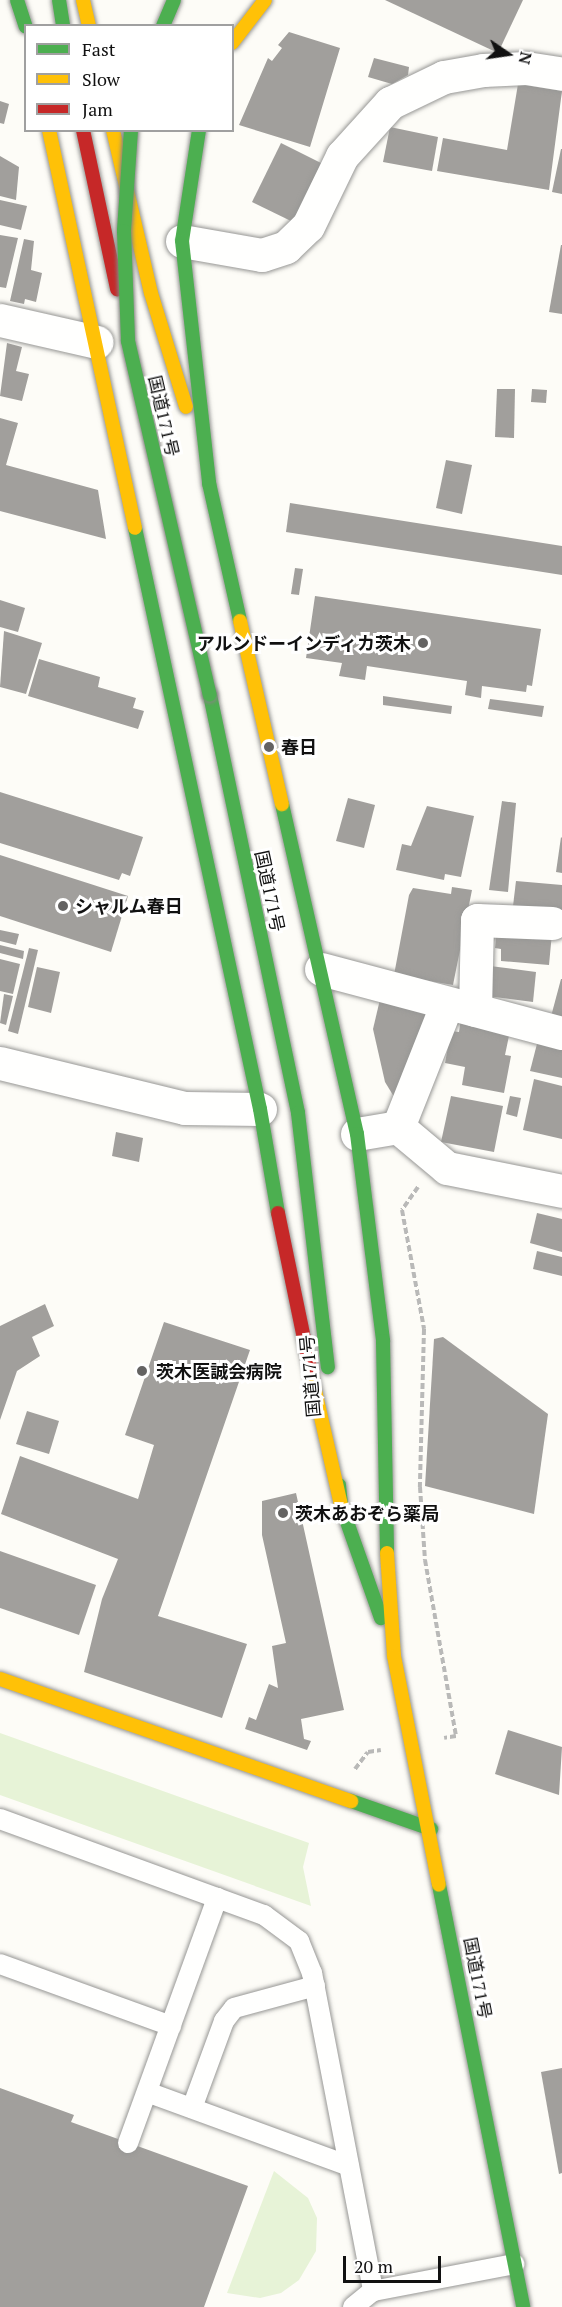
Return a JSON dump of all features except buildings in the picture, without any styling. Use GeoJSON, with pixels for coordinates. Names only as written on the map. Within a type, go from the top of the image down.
{"type":"FeatureCollection","features":[{"type":"Feature","properties":{"kind":"main road"},"geometry":{"type":"LineString","coordinates":[[17,0],[25,24]]}},
{"type":"Feature","properties":{"kind":"main road"},"geometry":{"type":"LineString","coordinates":[[59,0],[63,24]]}},
{"type":"Feature","properties":{"kind":"main road"},"geometry":{"type":"LineString","coordinates":[[83,0],[89,24]]}},
{"type":"Feature","properties":{"kind":"main road"},"geometry":{"type":"LineString","coordinates":[[164,24],[174,0]]}},
{"type":"Feature","properties":{"kind":"main road"},"geometry":{"type":"LineString","coordinates":[[234,40],[265,0]]}},
{"type":"Feature","properties":{"kind":"main road"},"geometry":{"type":"LineString","coordinates":[[50,132],[113,341]]}},
{"type":"Feature","properties":{"kind":"main road"},"geometry":{"type":"LineString","coordinates":[[83,132],[113,341],[261,1109],[288,1270],[341,1505]]}},
{"type":"Feature","properties":{"kind":"main road"},"geometry":{"type":"LineString","coordinates":[[113,132],[151,292],[209,483]]}},
{"type":"Feature","properties":{"kind":"main road","name":"国道171号"},"geometry":{"type":"LineString","coordinates":[[131,132],[113,341],[210,695],[300,1125],[318,1256],[341,1505],[394,1656],[431,1829],[523,2307]]}},
{"type":"Feature","properties":{"kind":"main road","name":"国道171号"},"geometry":{"type":"LineString","coordinates":[[200,132],[182,241],[209,483],[357,1134],[383,1341],[383,1486],[394,1656]]}},
{"type":"Feature","properties":{"kind":"main road"},"geometry":{"type":"LineString","coordinates":[[0,1679],[431,1829]]}},
{"type":"Feature","properties":{"kind":"street"},"geometry":{"type":"LineString","coordinates":[[182,241],[262,255],[286,248],[308,226],[342,156],[390,103],[444,77],[483,70],[526,68],[562,74]]}},
{"type":"Feature","properties":{"kind":"street"},"geometry":{"type":"LineString","coordinates":[[0,320],[113,341]]}},
{"type":"Feature","properties":{"kind":"street"},"geometry":{"type":"LineString","coordinates":[[398,1127],[461,1006],[477,920],[552,923]]}},
{"type":"Feature","properties":{"kind":"street"},"geometry":{"type":"LineString","coordinates":[[321,969],[562,1033]]}},
{"type":"Feature","properties":{"kind":"street"},"geometry":{"type":"LineString","coordinates":[[0,1063],[185,1108],[261,1109]]}},
{"type":"Feature","properties":{"kind":"street"},"geometry":{"type":"LineString","coordinates":[[357,1134],[398,1127],[447,1168],[562,1191]]}},
{"type":"Feature","properties":{"kind":"lane"},"geometry":{"type":"LineString","coordinates":[[0,1819],[274,1919],[292,1933],[305,1951],[315,1986],[373,2291]]}},
{"type":"Feature","properties":{"kind":"lane"},"geometry":{"type":"LineString","coordinates":[[128,2143],[217,1898]]}},
{"type":"Feature","properties":{"kind":"lane"},"geometry":{"type":"LineString","coordinates":[[0,1964],[171,2026]]}},
{"type":"Feature","properties":{"kind":"lane"},"geometry":{"type":"LineString","coordinates":[[192,2108],[224,2021],[234,2008],[315,1986]]}},
{"type":"Feature","properties":{"kind":"lane"},"geometry":{"type":"LineString","coordinates":[[147,2092],[349,2166]]}},
{"type":"Feature","properties":{"kind":"lane"},"geometry":{"type":"LineString","coordinates":[[354,2307],[373,2291],[514,2264]]}},
{"type":"Feature","properties":{"kind":"path"},"geometry":{"type":"LineString","coordinates":[[418,1186],[402,1210],[424,1329],[420,1487],[425,1560],[456,1736]]}},
{"type":"Feature","properties":{"kind":"green space"},"geometry":{"type":"Polygon","coordinates":[[[0,1733],[309,1843],[303,1867],[311,1906],[0,1795],[0,1733]]]}},
{"type":"Feature","properties":{"kind":"green space"},"geometry":{"type":"Polygon","coordinates":[[[274,2171],[308,2198],[317,2218],[316,2251],[299,2280],[281,2293],[260,2298],[227,2293],[274,2171]]]}},
{"type":"Feature","properties":{"kind":"traffic: fast"},"geometry":{"type":"LineString","coordinates":[[17,0],[25,24]]}},
{"type":"Feature","properties":{"kind":"traffic: fast"},"geometry":{"type":"LineString","coordinates":[[59,0],[63,24]]}},
{"type":"Feature","properties":{"kind":"traffic: fast"},"geometry":{"type":"LineString","coordinates":[[164,24],[174,0]]}},
{"type":"Feature","properties":{"kind":"traffic: fast"},"geometry":{"type":"LineString","coordinates":[[131,132],[124,231],[128,341],[210,695]]}},
{"type":"Feature","properties":{"kind":"traffic: fast"},"geometry":{"type":"LineString","coordinates":[[199,132],[182,241],[209,483],[240,621]]}},
{"type":"Feature","properties":{"kind":"traffic: fast"},"geometry":{"type":"LineString","coordinates":[[135,528],[260,1109],[278,1213]]}},
{"type":"Feature","properties":{"kind":"traffic: fast"},"geometry":{"type":"LineString","coordinates":[[210,695],[298,1113],[328,1367]]}},
{"type":"Feature","properties":{"kind":"traffic: fast"},"geometry":{"type":"LineString","coordinates":[[282,804],[357,1134],[383,1341],[387,1553]]}},
{"type":"Feature","properties":{"kind":"traffic: fast"},"geometry":{"type":"LineString","coordinates":[[339,1485],[341,1505],[381,1618]]}},
{"type":"Feature","properties":{"kind":"traffic: fast"},"geometry":{"type":"LineString","coordinates":[[351,1801],[431,1829]]}},
{"type":"Feature","properties":{"kind":"traffic: fast"},"geometry":{"type":"LineString","coordinates":[[439,1885],[523,2307]]}},
{"type":"Feature","properties":{"kind":"traffic: slow"},"geometry":{"type":"LineString","coordinates":[[83,0],[89,24]]}},
{"type":"Feature","properties":{"kind":"traffic: slow"},"geometry":{"type":"LineString","coordinates":[[234,40],[265,0]]}},
{"type":"Feature","properties":{"kind":"traffic: slow"},"geometry":{"type":"LineString","coordinates":[[49,132],[135,528]]}},
{"type":"Feature","properties":{"kind":"traffic: slow"},"geometry":{"type":"LineString","coordinates":[[113,132],[151,293],[186,407]]}},
{"type":"Feature","properties":{"kind":"traffic: slow"},"geometry":{"type":"LineString","coordinates":[[240,621],[282,804]]}},
{"type":"Feature","properties":{"kind":"traffic: slow"},"geometry":{"type":"LineString","coordinates":[[311,1373],[341,1505]]}},
{"type":"Feature","properties":{"kind":"traffic: slow"},"geometry":{"type":"LineString","coordinates":[[387,1553],[394,1656],[439,1885]]}},
{"type":"Feature","properties":{"kind":"traffic: slow"},"geometry":{"type":"LineString","coordinates":[[0,1679],[351,1801]]}},
{"type":"Feature","properties":{"kind":"traffic: jam"},"geometry":{"type":"LineString","coordinates":[[83,132],[117,289]]}},
{"type":"Feature","properties":{"kind":"traffic: jam"},"geometry":{"type":"LineString","coordinates":[[278,1213],[311,1373]]}},
{"type":"Feature","properties":{"kind":"place","name":"アルンドーインディカ茨木"},"geometry":{"type":"Point","coordinates":[423,643]}},
{"type":"Feature","properties":{"kind":"place","name":"春日"},"geometry":{"type":"Point","coordinates":[269,747]}},
{"type":"Feature","properties":{"kind":"place","name":"シャルム春日"},"geometry":{"type":"Point","coordinates":[63,906]}},
{"type":"Feature","properties":{"kind":"place","name":"茨木医誠会病院"},"geometry":{"type":"Point","coordinates":[142,1371]}},
{"type":"Feature","properties":{"kind":"place","name":"茨木あおぞら薬局"},"geometry":{"type":"Point","coordinates":[283,1513]}}]}
